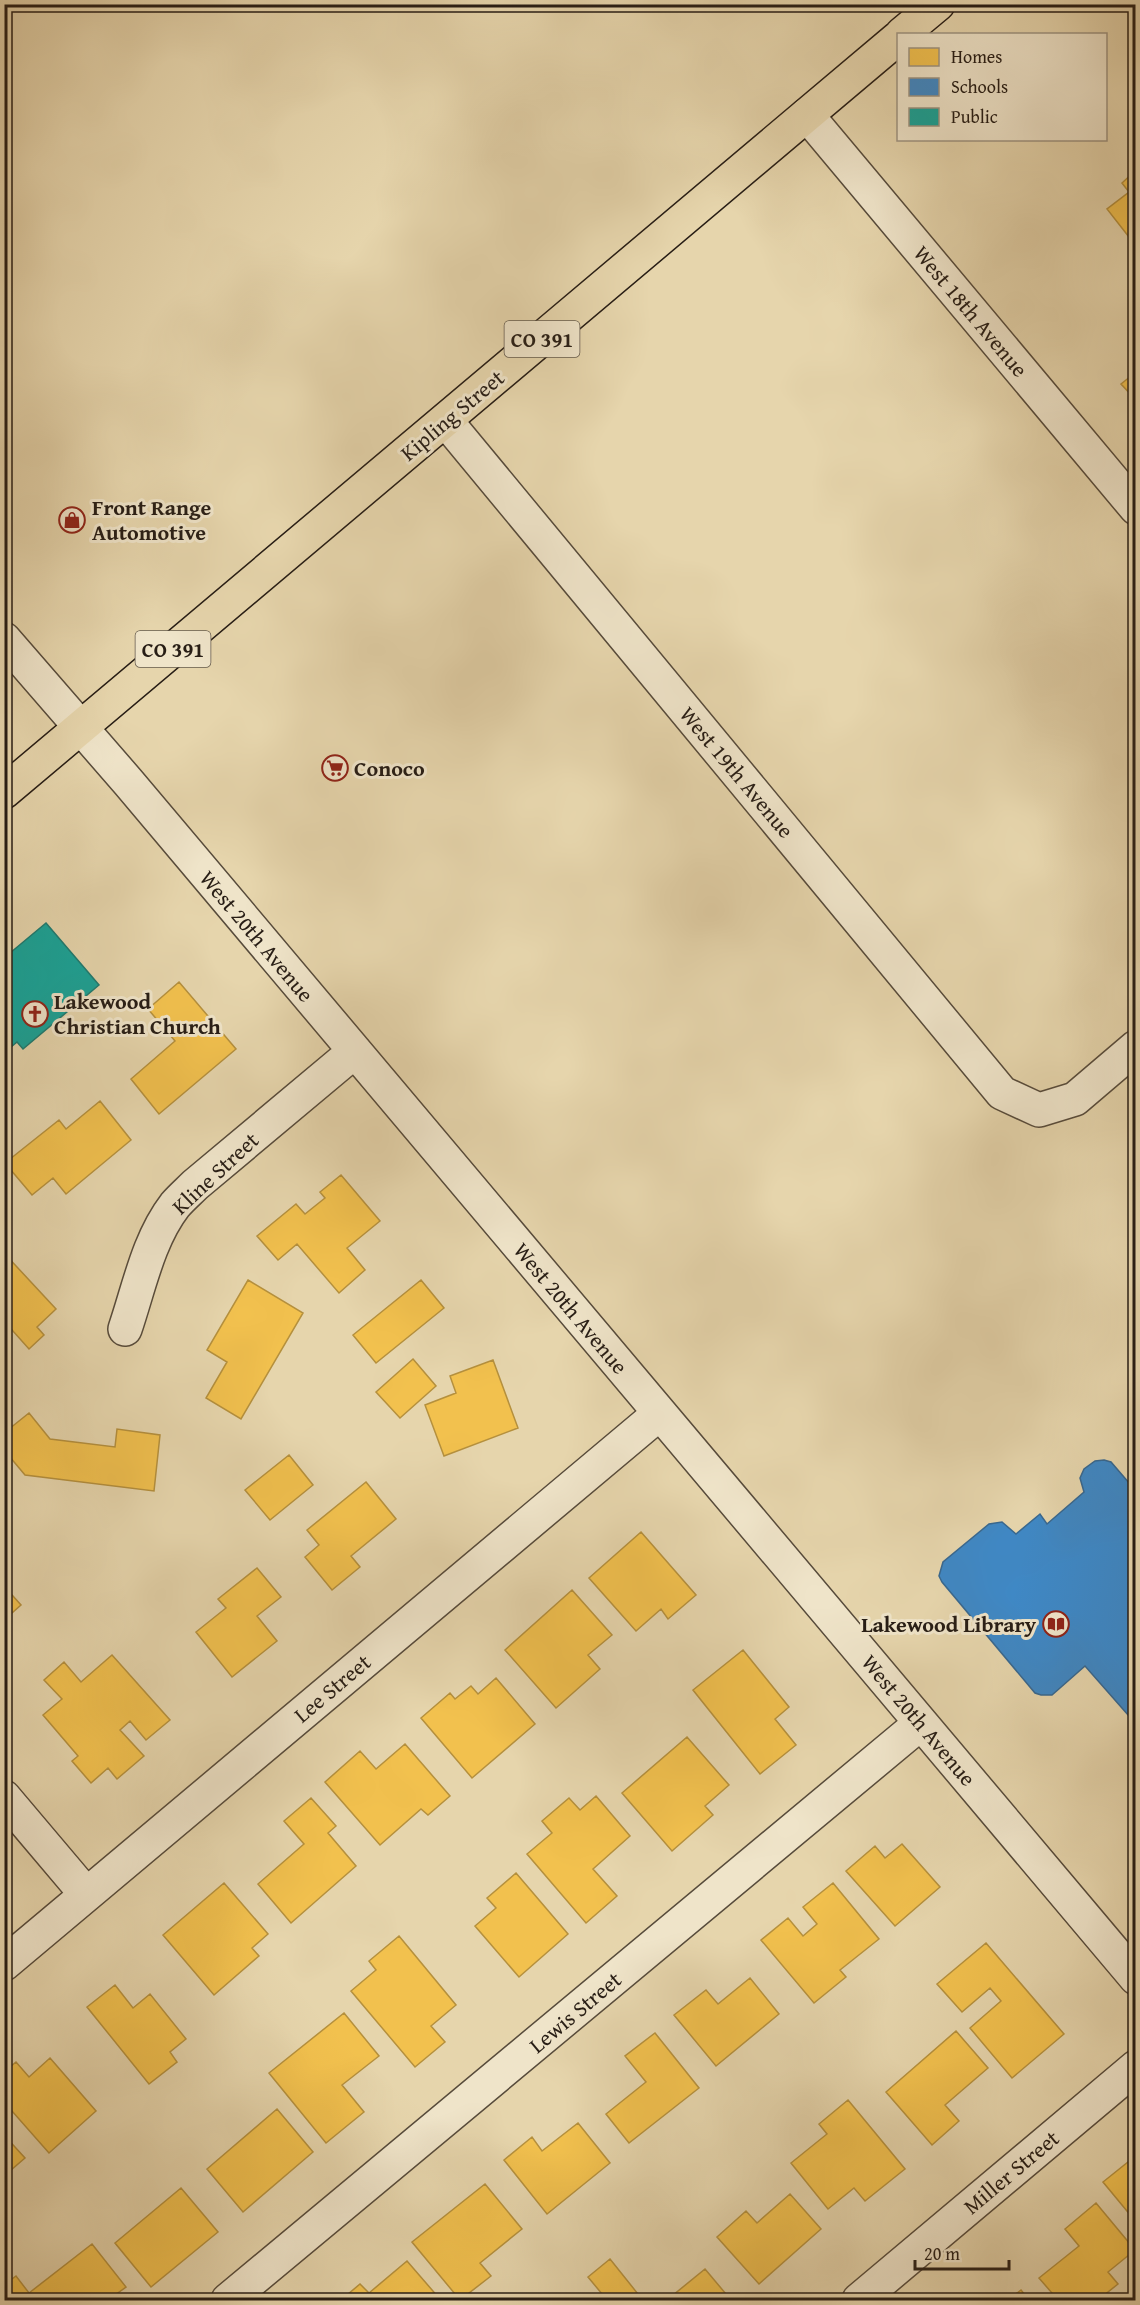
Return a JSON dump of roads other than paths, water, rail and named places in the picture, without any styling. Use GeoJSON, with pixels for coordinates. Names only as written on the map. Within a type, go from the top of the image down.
{"type":"FeatureCollection","features":[{"type":"Feature","properties":{"kind":"main road"},"geometry":{"type":"LineString","coordinates":[[903,33],[938,4]]}},
{"type":"Feature","properties":{"kind":"main road","name":"Kipling Street"},"geometry":{"type":"LineString","coordinates":[[4,792],[897,39]]}},
{"type":"Feature","properties":{"kind":"street","name":"West 18th Avenue"},"geometry":{"type":"LineString","coordinates":[[807,115],[1136,508]]}},
{"type":"Feature","properties":{"kind":"street","name":"West 19th Avenue"},"geometry":{"type":"LineString","coordinates":[[446,421],[1002,1093],[1039,1110],[1075,1099],[1136,1047]]}},
{"type":"Feature","properties":{"kind":"street","name":"West 20th Avenue"},"geometry":{"type":"LineString","coordinates":[[4,639],[355,1051],[1136,1978]]}},
{"type":"Feature","properties":{"kind":"street","name":"Kline Street"},"geometry":{"type":"LineString","coordinates":[[125,1329],[160,1229],[176,1204],[195,1185],[355,1051]]}},
{"type":"Feature","properties":{"kind":"street","name":"Lee Street"},"geometry":{"type":"LineString","coordinates":[[4,1964],[660,1413]]}},
{"type":"Feature","properties":{"kind":"street","name":"Lewis Street"},"geometry":{"type":"LineString","coordinates":[[228,2301],[921,1723]]}},
{"type":"Feature","properties":{"kind":"street"},"geometry":{"type":"LineString","coordinates":[[4,1797],[86,1894]]}},
{"type":"Feature","properties":{"kind":"street","name":"Miller Street"},"geometry":{"type":"LineString","coordinates":[[859,2301],[1136,2067]]}},
{"type":"Feature","properties":{"kind":"place","name":"Front Range Automotive"},"geometry":{"type":"Point","coordinates":[72,520]}},
{"type":"Feature","properties":{"kind":"place","name":"Conoco"},"geometry":{"type":"Point","coordinates":[335,768]}},
{"type":"Feature","properties":{"kind":"place","name":"Lakewood Christian Church"},"geometry":{"type":"Point","coordinates":[35,1014]}},
{"type":"Feature","properties":{"kind":"place","name":"Lakewood Library"},"geometry":{"type":"Point","coordinates":[1056,1624]}}]}
